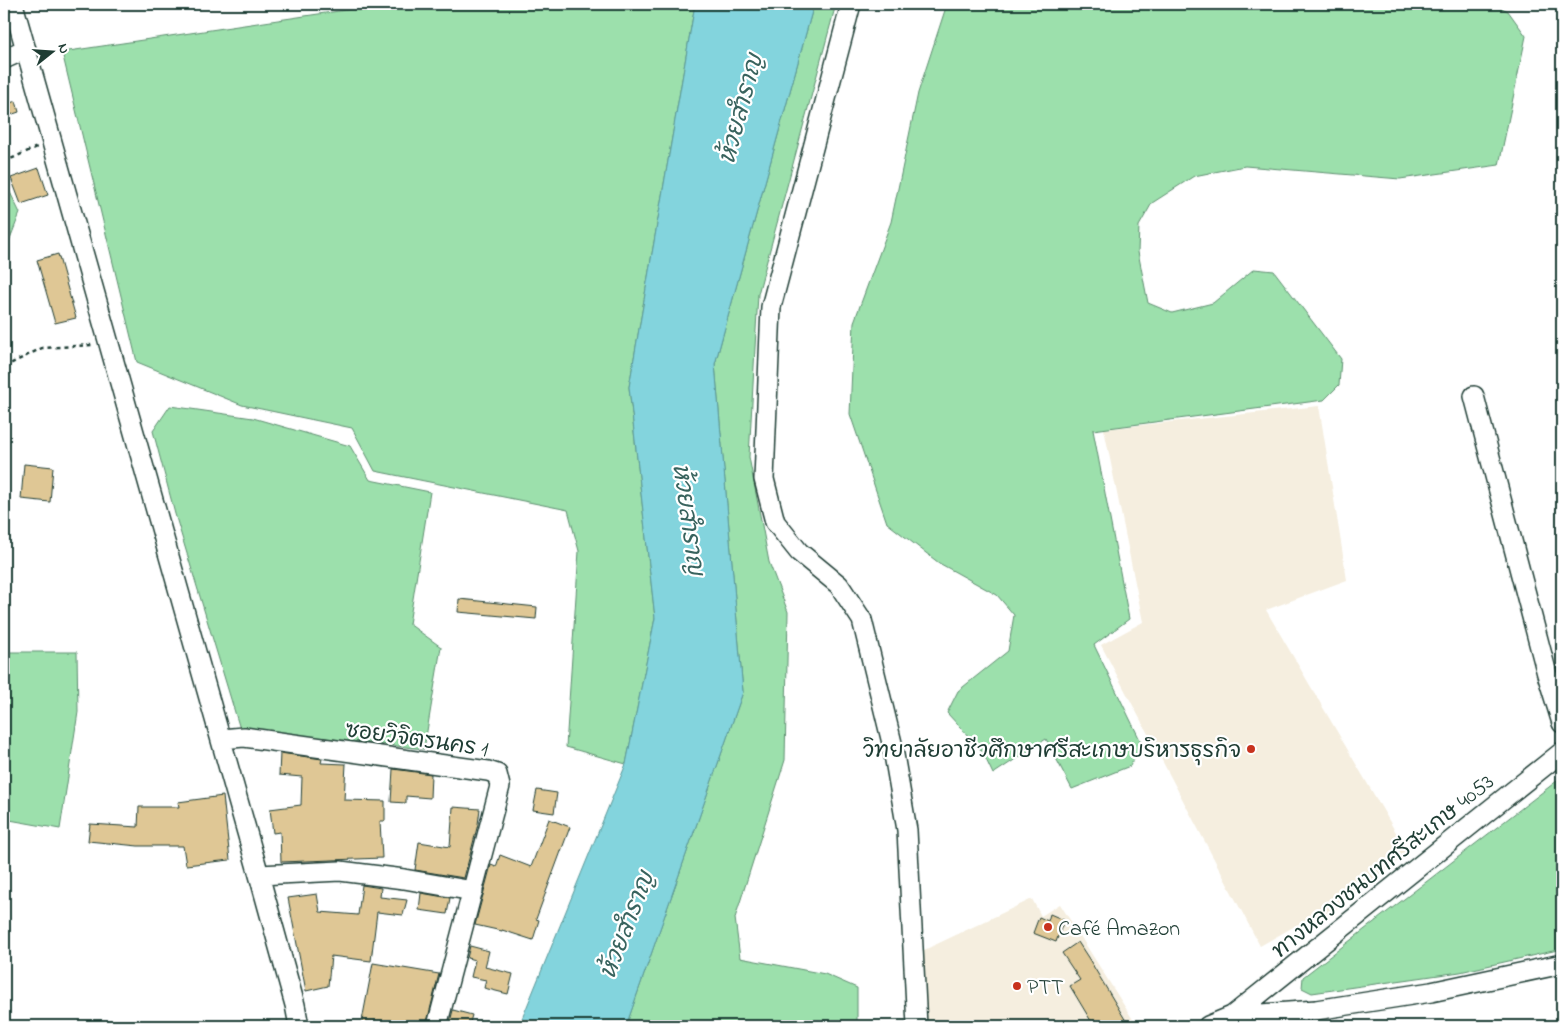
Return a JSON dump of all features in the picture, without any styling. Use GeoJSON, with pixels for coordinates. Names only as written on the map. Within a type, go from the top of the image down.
{"type":"FeatureCollection","features":[{"type":"Feature","properties":{"kind":"street"},"geometry":{"type":"LineString","coordinates":[[13,4],[221,739],[295,1005],[299,1026]]}},
{"type":"Feature","properties":{"kind":"street"},"geometry":{"type":"LineString","coordinates":[[851,4],[772,306],[764,479],[775,522],[799,552],[839,585],[862,620],[892,743],[906,830],[917,1026]]}},
{"type":"Feature","properties":{"kind":"street"},"geometry":{"type":"LineString","coordinates":[[4,59],[26,49]]}},
{"type":"Feature","properties":{"kind":"street"},"geometry":{"type":"LineString","coordinates":[[1474,396],[1547,674],[1562,723]]}},
{"type":"Feature","properties":{"kind":"street","name":"ซอยวิจิตรนคร 1"},"geometry":{"type":"LineString","coordinates":[[221,739],[244,737],[488,771],[497,774],[500,786],[437,1026]]}},
{"type":"Feature","properties":{"kind":"street","name":"ทางหลวงชนบทศรีสะเกษ 4053"},"geometry":{"type":"LineString","coordinates":[[1232,1016],[1562,752]]}},
{"type":"Feature","properties":{"kind":"street"},"geometry":{"type":"LineString","coordinates":[[259,875],[340,871],[404,879],[473,891]]}},
{"type":"Feature","properties":{"kind":"street"},"geometry":{"type":"LineString","coordinates":[[1208,1026],[1232,1016],[1316,1010],[1431,992],[1562,964]]}},
{"type":"Feature","properties":{"kind":"path"},"geometry":{"type":"LineString","coordinates":[[4,162],[52,140]]}},
{"type":"Feature","properties":{"kind":"path"},"geometry":{"type":"LineString","coordinates":[[4,367],[42,348],[109,343]]}},
{"type":"Feature","properties":{"kind":"shaded area","name":"วิทยาลัยอาชีวศึกษาศรีสะเกษบริหารธุรกิจ"},"geometry":{"type":"Polygon","coordinates":[[[1319,406],[1347,580],[1266,610],[1408,853],[1321,921],[1295,926],[1260,946],[1101,645],[1143,622],[1104,429],[1319,406]]]}},
{"type":"Feature","properties":{"kind":"shaded area","name":"PTT"},"geometry":{"type":"Polygon","coordinates":[[[1032,899],[1041,916],[1060,904],[1137,1026],[952,1026],[948,1020],[937,1026],[924,1026],[920,952],[1032,899]]]}},
{"type":"Feature","properties":{"kind":"green space"},"geometry":{"type":"Polygon","coordinates":[[[386,4],[695,4],[629,387],[655,618],[626,764],[566,747],[579,551],[568,510],[375,471],[352,428],[242,405],[137,362],[62,52],[386,4]]]}},
{"type":"Feature","properties":{"kind":"green space"},"geometry":{"type":"Polygon","coordinates":[[[814,4],[836,4],[758,294],[749,457],[769,562],[788,612],[785,760],[735,918],[740,958],[825,974],[857,988],[857,1026],[626,1026],[743,692],[715,364],[814,4]]]}},
{"type":"Feature","properties":{"kind":"green space"},"geometry":{"type":"Polygon","coordinates":[[[947,4],[1493,4],[1508,11],[1526,36],[1499,165],[1400,179],[1245,166],[1194,176],[1152,203],[1139,226],[1138,252],[1148,303],[1172,313],[1213,303],[1254,269],[1274,271],[1341,359],[1339,385],[1324,400],[1093,430],[1129,619],[1094,645],[1142,744],[1130,766],[1072,789],[1046,739],[993,774],[982,751],[947,713],[958,691],[1008,651],[1014,615],[997,595],[939,563],[887,523],[850,414],[854,322],[891,222],[918,93],[947,4]]]}},
{"type":"Feature","properties":{"kind":"green space"},"geometry":{"type":"Polygon","coordinates":[[[4,186],[7,186],[20,213],[4,254],[4,186]]]}},
{"type":"Feature","properties":{"kind":"green space"},"geometry":{"type":"Polygon","coordinates":[[[170,406],[253,418],[350,446],[370,480],[430,492],[409,624],[441,647],[424,749],[240,729],[175,514],[153,431],[170,406]]]}},
{"type":"Feature","properties":{"kind":"green space"},"geometry":{"type":"Polygon","coordinates":[[[4,652],[77,652],[78,712],[60,829],[4,819],[4,652]]]}},
{"type":"Feature","properties":{"kind":"green space"},"geometry":{"type":"Polygon","coordinates":[[[1562,777],[1562,949],[1460,972],[1312,993],[1302,988],[1303,977],[1562,777]]]}},
{"type":"Feature","properties":{"kind":"water","name":"ห้วยสำราญ"},"geometry":{"type":"Polygon","coordinates":[[[695,4],[814,4],[715,364],[743,692],[626,1026],[519,1026],[626,764],[655,618],[629,387],[695,4]]]}},
{"type":"Feature","properties":{"kind":"building"},"geometry":{"type":"Polygon","coordinates":[[[16,101],[19,112],[4,117],[4,105],[16,101]]]}},
{"type":"Feature","properties":{"kind":"building"},"geometry":{"type":"Polygon","coordinates":[[[39,168],[48,195],[21,204],[11,178],[39,168]]]}},
{"type":"Feature","properties":{"kind":"building"},"geometry":{"type":"Polygon","coordinates":[[[58,254],[76,318],[55,323],[37,260],[58,254]]]}},
{"type":"Feature","properties":{"kind":"building"},"geometry":{"type":"Polygon","coordinates":[[[24,464],[53,467],[50,502],[21,499],[24,464]]]}},
{"type":"Feature","properties":{"kind":"building"},"geometry":{"type":"Polygon","coordinates":[[[459,599],[537,607],[536,619],[458,612],[459,599]]]}},
{"type":"Feature","properties":{"kind":"building"},"geometry":{"type":"Polygon","coordinates":[[[280,753],[322,759],[321,763],[346,764],[344,800],[385,801],[385,821],[380,821],[382,858],[281,862],[280,832],[273,833],[270,809],[301,805],[302,777],[279,775],[280,753]]]}},
{"type":"Feature","properties":{"kind":"building"},"geometry":{"type":"Polygon","coordinates":[[[393,769],[431,774],[430,798],[406,796],[406,803],[391,802],[393,769]]]}},
{"type":"Feature","properties":{"kind":"building"},"geometry":{"type":"Polygon","coordinates":[[[537,790],[557,793],[554,813],[533,810],[537,790]]]}},
{"type":"Feature","properties":{"kind":"building"},"geometry":{"type":"Polygon","coordinates":[[[223,796],[230,860],[186,865],[183,846],[138,846],[88,841],[90,824],[138,827],[139,807],[179,807],[178,802],[223,796]]]}},
{"type":"Feature","properties":{"kind":"building"},"geometry":{"type":"Polygon","coordinates":[[[453,807],[480,809],[464,878],[415,870],[419,842],[450,847],[453,807]]]}},
{"type":"Feature","properties":{"kind":"building"},"geometry":{"type":"Polygon","coordinates":[[[549,819],[570,827],[536,919],[539,920],[533,940],[502,930],[475,925],[491,865],[496,867],[500,855],[531,867],[549,819]]]}},
{"type":"Feature","properties":{"kind":"building"},"geometry":{"type":"Polygon","coordinates":[[[362,885],[381,888],[380,897],[407,900],[403,915],[377,912],[371,961],[331,956],[328,986],[306,991],[288,898],[317,894],[320,912],[358,915],[362,885]]]}},
{"type":"Feature","properties":{"kind":"building"},"geometry":{"type":"Polygon","coordinates":[[[421,893],[450,898],[447,914],[419,910],[421,893]]]}},
{"type":"Feature","properties":{"kind":"building","name":"Café Amazon"},"geometry":{"type":"Polygon","coordinates":[[[1050,914],[1064,920],[1056,942],[1033,933],[1039,917],[1048,921],[1050,914]]]}},
{"type":"Feature","properties":{"kind":"building"},"geometry":{"type":"Polygon","coordinates":[[[1078,942],[1129,1026],[1094,1026],[1070,986],[1080,980],[1062,953],[1078,942]]]}},
{"type":"Feature","properties":{"kind":"building"},"geometry":{"type":"Polygon","coordinates":[[[470,946],[489,951],[485,967],[513,974],[508,994],[484,988],[486,980],[471,977],[475,960],[467,958],[470,946]]]}},
{"type":"Feature","properties":{"kind":"building"},"geometry":{"type":"Polygon","coordinates":[[[373,963],[439,974],[426,1026],[361,1026],[373,963]]]}},
{"type":"Feature","properties":{"kind":"building"},"geometry":{"type":"Polygon","coordinates":[[[453,1010],[472,1015],[469,1026],[449,1026],[453,1010]]]}},
{"type":"Feature","properties":{"kind":"place","name":"วิทยาลัยอาชีวศึกษาศรีสะเกษบริหารธุรกิจ"},"geometry":{"type":"Point","coordinates":[1251,749]}},
{"type":"Feature","properties":{"kind":"place","name":"Café Amazon"},"geometry":{"type":"Point","coordinates":[1048,927]}},
{"type":"Feature","properties":{"kind":"place","name":"PTT"},"geometry":{"type":"Point","coordinates":[1017,986]}}]}
